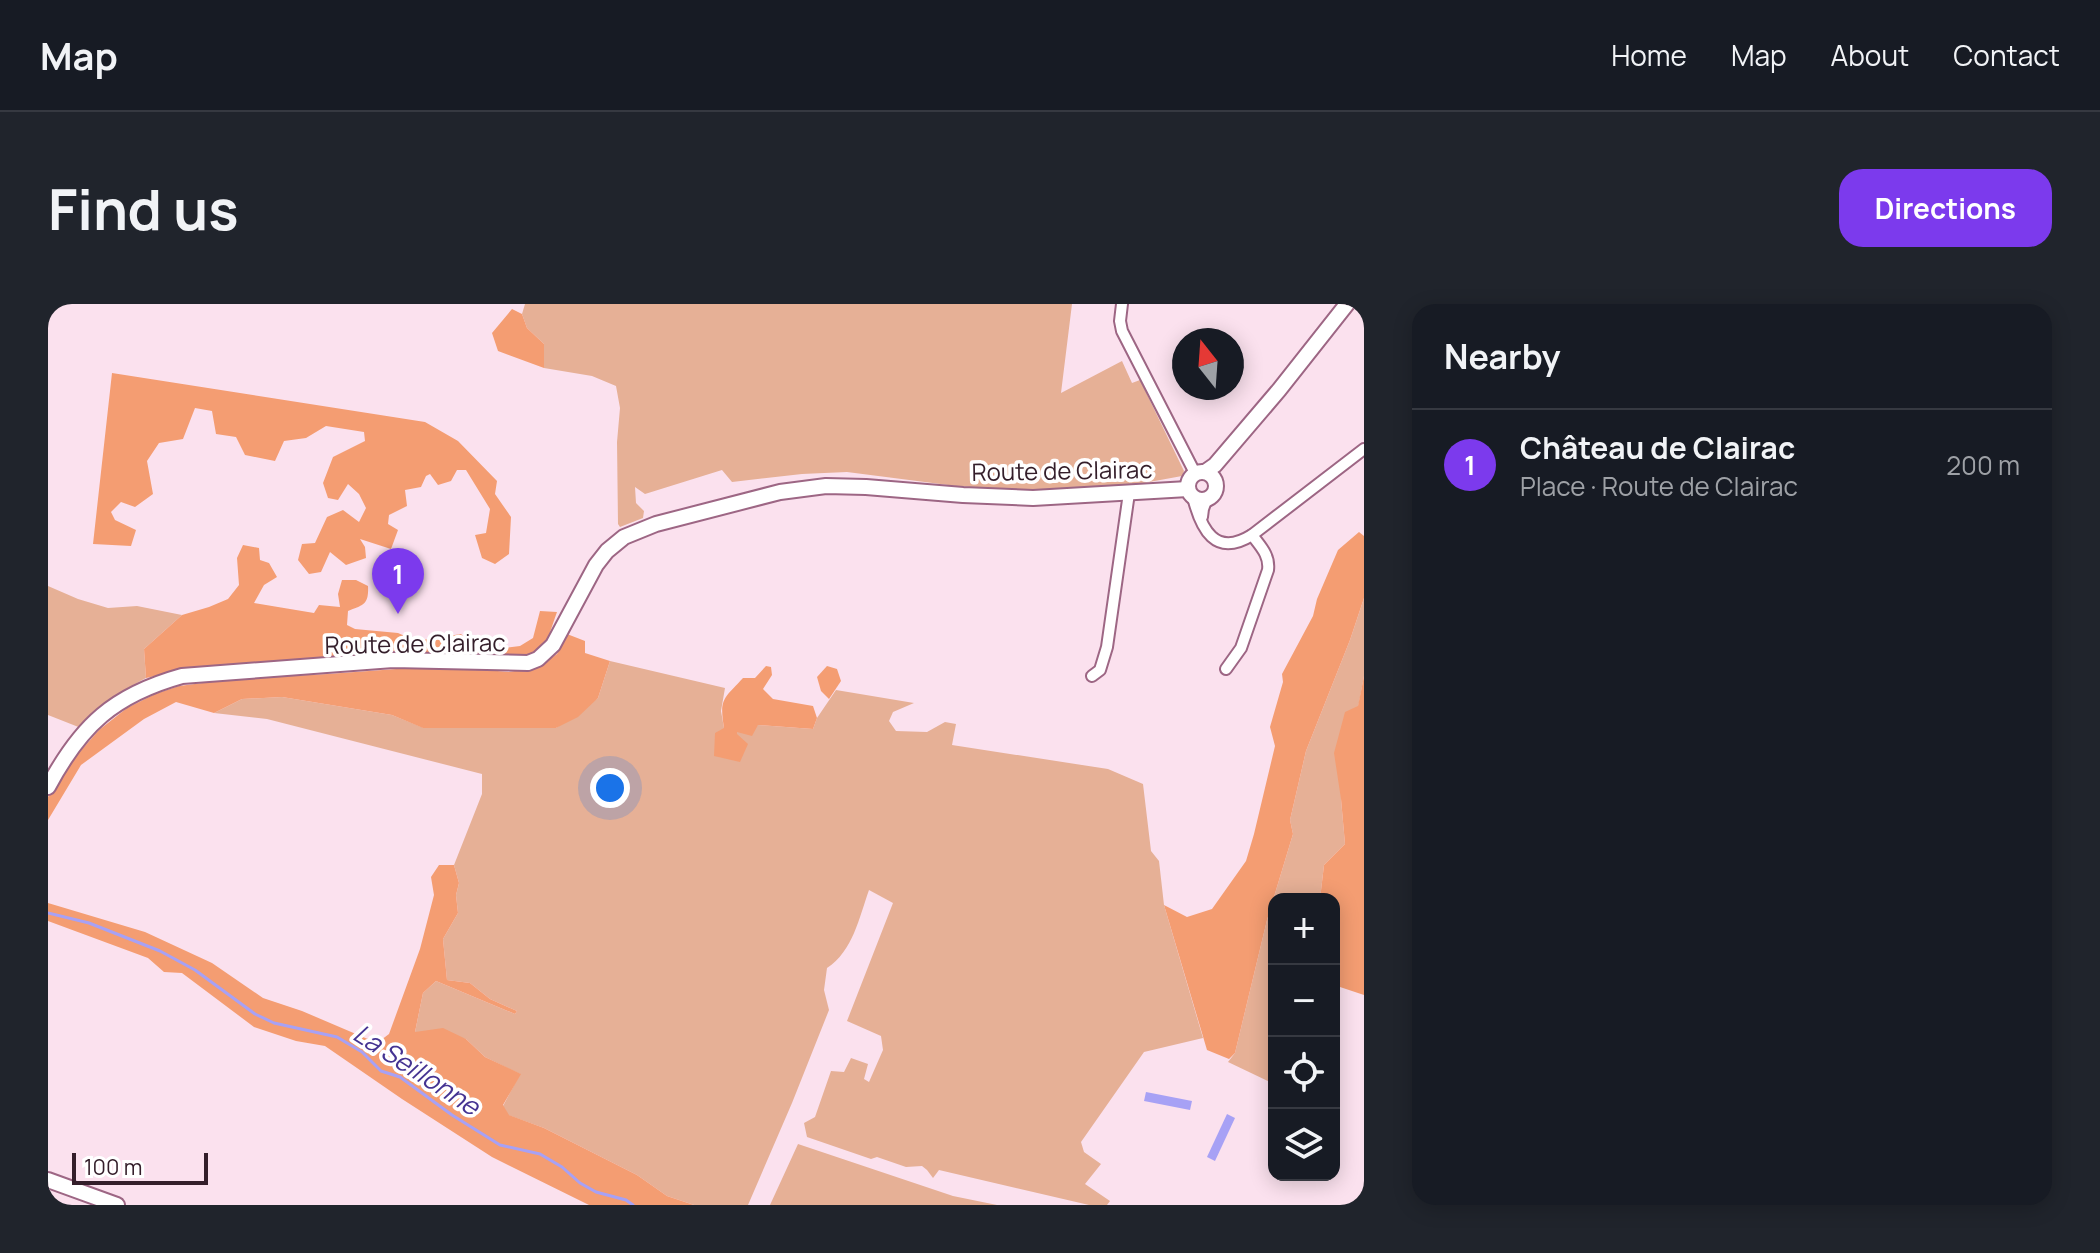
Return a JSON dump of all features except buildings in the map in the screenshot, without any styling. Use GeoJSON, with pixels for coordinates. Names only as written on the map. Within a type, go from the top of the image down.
{"type":"FeatureCollection","features":[{"type":"Feature","properties":{"kind":"street"},"geometry":{"type":"LineString","coordinates":[[1122,304],[1122,331],[1215,482],[1214,492],[1196,495]]}},
{"type":"Feature","properties":{"kind":"street"},"geometry":{"type":"LineString","coordinates":[[1347,304],[1279,390],[1207,472],[1189,480],[1196,495],[1203,527],[1211,537],[1223,543],[1238,542],[1252,535],[1364,449]]}},
{"type":"Feature","properties":{"kind":"street","name":"Route de Clairac"},"geometry":{"type":"LineString","coordinates":[[48,787],[83,734],[107,711],[149,686],[182,676],[393,660],[528,663],[538,659],[553,645],[590,575],[607,551],[624,537],[691,514],[780,492],[826,486],[1021,497],[1129,493],[1196,495]]}},
{"type":"Feature","properties":{"kind":"street"},"geometry":{"type":"LineString","coordinates":[[1092,676],[1100,670],[1107,647],[1129,493]]}},
{"type":"Feature","properties":{"kind":"street"},"geometry":{"type":"LineString","coordinates":[[1226,669],[1241,648],[1268,570],[1266,553],[1252,535]]}},
{"type":"Feature","properties":{"kind":"street"},"geometry":{"type":"LineString","coordinates":[[48,1180],[117,1205]]}},
{"type":"Feature","properties":{"kind":"shaded area"},"geometry":{"type":"Polygon","coordinates":[[[525,304],[1072,304],[1061,393],[1122,361],[1132,383],[1140,380],[1184,471],[1182,476],[1122,487],[1021,490],[956,486],[847,472],[732,482],[722,470],[645,494],[635,487],[636,503],[644,511],[643,518],[620,527],[617,442],[620,408],[616,386],[592,376],[544,368],[544,344],[527,328],[522,314],[525,304]]]}},
{"type":"Feature","properties":{"kind":"shaded area"},"geometry":{"type":"Polygon","coordinates":[[[512,309],[522,314],[527,328],[544,344],[544,368],[498,351],[492,333],[512,309]]]}},
{"type":"Feature","properties":{"kind":"shaded area"},"geometry":{"type":"Polygon","coordinates":[[[112,373],[425,422],[458,441],[497,481],[495,494],[511,517],[509,554],[495,564],[482,558],[475,535],[486,533],[490,509],[466,470],[457,470],[451,481],[438,485],[430,474],[421,487],[405,490],[407,506],[389,515],[388,524],[398,530],[391,549],[360,539],[366,558],[346,565],[330,552],[321,572],[309,574],[298,560],[302,544],[315,543],[327,517],[343,510],[359,522],[366,508],[359,494],[348,484],[338,500],[328,498],[323,483],[333,457],[365,441],[364,432],[326,426],[306,438],[284,441],[275,461],[245,455],[236,437],[216,434],[212,411],[195,408],[183,439],[159,443],[147,461],[153,494],[135,507],[121,502],[111,512],[115,520],[136,530],[131,546],[93,544],[112,373]]]}},
{"type":"Feature","properties":{"kind":"shaded area"},"geometry":{"type":"Polygon","coordinates":[[[1359,532],[1364,536],[1364,598],[1306,751],[1290,820],[1293,834],[1275,893],[1268,893],[1268,917],[1235,1053],[1229,1059],[1207,1050],[1164,905],[1187,917],[1212,909],[1246,861],[1275,746],[1270,727],[1283,682],[1282,674],[1313,616],[1338,550],[1359,532]]]}},
{"type":"Feature","properties":{"kind":"shaded area"},"geometry":{"type":"Polygon","coordinates":[[[243,545],[259,548],[260,560],[269,563],[277,577],[264,585],[254,603],[314,613],[319,605],[340,607],[338,594],[342,580],[356,580],[368,586],[364,603],[348,611],[347,625],[355,629],[398,633],[416,641],[461,634],[470,642],[503,648],[520,646],[533,638],[540,611],[557,612],[541,648],[517,657],[406,652],[191,668],[146,678],[144,649],[182,615],[228,599],[239,585],[237,558],[243,545]]]}},
{"type":"Feature","properties":{"kind":"shaded area"},"geometry":{"type":"Polygon","coordinates":[[[48,586],[108,608],[137,606],[182,615],[144,649],[146,678],[111,699],[81,728],[48,715],[48,586]]]}},
{"type":"Feature","properties":{"kind":"shaded area"},"geometry":{"type":"Polygon","coordinates":[[[1364,598],[1364,676],[1341,799],[1345,844],[1324,865],[1321,893],[1275,893],[1293,834],[1290,820],[1306,751],[1364,598]]]}},
{"type":"Feature","properties":{"kind":"shaded area"},"geometry":{"type":"Polygon","coordinates":[[[567,634],[585,641],[585,653],[610,661],[598,698],[578,717],[556,728],[423,728],[392,715],[282,697],[242,699],[214,713],[176,702],[144,719],[81,765],[48,820],[48,797],[62,772],[99,730],[127,708],[155,694],[179,686],[242,678],[410,668],[509,672],[538,667],[557,654],[567,634]]]}},
{"type":"Feature","properties":{"kind":"shaded area"},"geometry":{"type":"Polygon","coordinates":[[[610,661],[725,688],[721,711],[724,728],[736,734],[758,725],[813,729],[836,690],[914,703],[893,712],[889,721],[896,731],[927,732],[945,722],[956,724],[952,745],[1108,769],[1143,784],[1151,851],[1159,861],[1164,905],[1203,1038],[1144,1052],[1081,1142],[1084,1152],[1101,1164],[1085,1184],[1110,1201],[1107,1205],[1089,1205],[939,1170],[933,1178],[922,1166],[906,1167],[877,1157],[871,1159],[807,1137],[804,1123],[815,1117],[831,1071],[844,1072],[851,1058],[868,1064],[864,1079],[869,1082],[883,1050],[881,1036],[847,1021],[893,903],[869,890],[849,943],[827,968],[824,990],[829,1010],[748,1205],[694,1205],[667,1196],[637,1175],[544,1128],[508,1115],[503,1106],[520,1074],[485,1057],[466,1039],[415,1032],[423,993],[436,981],[515,1014],[517,1011],[490,999],[470,983],[447,980],[443,939],[458,913],[456,895],[459,883],[454,865],[482,794],[482,774],[267,719],[214,713],[242,699],[282,697],[392,715],[424,728],[556,728],[598,698],[610,661]]]}},
{"type":"Feature","properties":{"kind":"shaded area"},"geometry":{"type":"Polygon","coordinates":[[[766,666],[771,667],[772,675],[763,689],[773,699],[813,706],[817,718],[813,729],[758,725],[752,736],[737,732],[748,744],[740,762],[714,756],[715,733],[724,728],[724,700],[743,678],[755,678],[766,666]]]}},
{"type":"Feature","properties":{"kind":"shaded area"},"geometry":{"type":"Polygon","coordinates":[[[827,666],[837,669],[841,681],[829,699],[821,691],[817,677],[827,666]]]}},
{"type":"Feature","properties":{"kind":"shaded area"},"geometry":{"type":"Polygon","coordinates":[[[1364,676],[1364,995],[1340,987],[1340,893],[1321,893],[1324,865],[1345,844],[1334,753],[1345,712],[1358,706],[1364,676]]]}},
{"type":"Feature","properties":{"kind":"shaded area"},"geometry":{"type":"Polygon","coordinates":[[[439,865],[454,865],[459,883],[456,895],[458,913],[443,939],[447,980],[470,983],[490,999],[517,1011],[515,1014],[436,981],[423,993],[415,1032],[443,1028],[466,1039],[485,1057],[521,1074],[503,1105],[509,1115],[544,1128],[637,1175],[667,1196],[694,1205],[589,1205],[492,1157],[325,1046],[296,1041],[254,1027],[182,973],[164,972],[148,958],[48,921],[48,903],[145,932],[212,963],[263,998],[377,1043],[389,1034],[420,949],[434,895],[431,877],[439,865]]]}},
{"type":"Feature","properties":{"kind":"shaded area"},"geometry":{"type":"Polygon","coordinates":[[[1268,917],[1268,1081],[1228,1062],[1235,1053],[1268,917]]]}},
{"type":"Feature","properties":{"kind":"shaded area"},"geometry":{"type":"Polygon","coordinates":[[[1146,1092],[1192,1101],[1190,1110],[1144,1101],[1146,1092]]]}},
{"type":"Feature","properties":{"kind":"shaded area"},"geometry":{"type":"Polygon","coordinates":[[[1227,1114],[1235,1118],[1215,1161],[1207,1157],[1227,1114]]]}},
{"type":"Feature","properties":{"kind":"shaded area"},"geometry":{"type":"Polygon","coordinates":[[[798,1144],[953,1196],[997,1205],[770,1205],[798,1144]]]}},
{"type":"Feature","properties":{"kind":"waterway","name":"La Seillonne"},"geometry":{"type":"LineString","coordinates":[[48,913],[89,923],[160,951],[195,970],[255,1014],[274,1023],[337,1037],[362,1052],[381,1071],[400,1077],[500,1145],[540,1154],[596,1192],[633,1205]]}},
{"type":"Feature","properties":{"kind":"place","name":"Château de Clairac"},"geometry":{"type":"Point","coordinates":[398,614]}}]}
